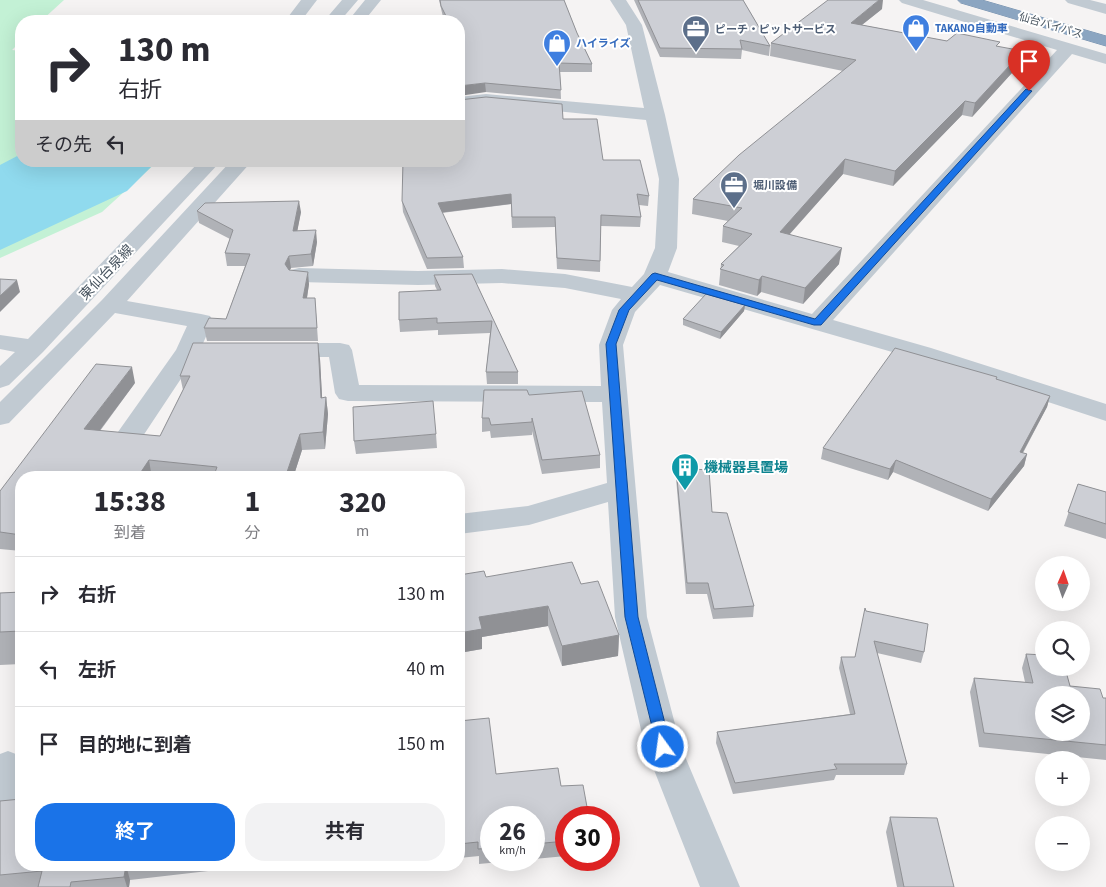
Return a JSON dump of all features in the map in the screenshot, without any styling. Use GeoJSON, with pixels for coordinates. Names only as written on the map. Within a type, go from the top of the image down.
{"type":"FeatureCollection","features":[{"type":"Feature","properties":{"kind":"highway","name":"仙台バイパス"},"geometry":{"type":"LineString","coordinates":[[966,0],[1106,41]]}},
{"type":"Feature","properties":{"kind":"highway","name":"仙台バイパス"},"geometry":{"type":"LineString","coordinates":[[1070,7],[1106,24]]}},
{"type":"Feature","properties":{"kind":"street"},"geometry":{"type":"LineString","coordinates":[[298,15],[309,0]]}},
{"type":"Feature","properties":{"kind":"street"},"geometry":{"type":"LineString","coordinates":[[337,15],[350,0]]}},
{"type":"Feature","properties":{"kind":"street"},"geometry":{"type":"LineString","coordinates":[[361,15],[373,0]]}},
{"type":"Feature","properties":{"kind":"street"},"geometry":{"type":"LineString","coordinates":[[618,0],[634,25],[656,115],[669,179],[666,248],[647,285],[624,310],[611,344],[631,617],[661,738],[720,887]]}},
{"type":"Feature","properties":{"kind":"street"},"geometry":{"type":"LineString","coordinates":[[907,0],[1106,58]]}},
{"type":"Feature","properties":{"kind":"street"},"geometry":{"type":"LineString","coordinates":[[1070,7],[1106,9]]}},
{"type":"Feature","properties":{"kind":"street"},"geometry":{"type":"LineString","coordinates":[[818,322],[1068,48]]}},
{"type":"Feature","properties":{"kind":"street"},"geometry":{"type":"LineString","coordinates":[[465,101],[486,99],[656,115]]}},
{"type":"Feature","properties":{"kind":"street","name":"東仙台泉線"},"geometry":{"type":"LineString","coordinates":[[0,380],[34,347],[205,167]]}},
{"type":"Feature","properties":{"kind":"street"},"geometry":{"type":"LineString","coordinates":[[0,417],[110,305],[204,205],[237,167]]}},
{"type":"Feature","properties":{"kind":"street"},"geometry":{"type":"LineString","coordinates":[[204,205],[230,204]]}},
{"type":"Feature","properties":{"kind":"street"},"geometry":{"type":"LineString","coordinates":[[299,275],[418,278],[502,276],[647,285],[818,322],[922,353],[1106,413]]}},
{"type":"Feature","properties":{"kind":"street"},"geometry":{"type":"LineString","coordinates":[[110,305],[201,321],[188,350],[127,440]]}},
{"type":"Feature","properties":{"kind":"street"},"geometry":{"type":"LineString","coordinates":[[0,342],[34,347]]}},
{"type":"Feature","properties":{"kind":"street"},"geometry":{"type":"LineString","coordinates":[[188,350],[216,350]]}},
{"type":"Feature","properties":{"kind":"street"},"geometry":{"type":"LineString","coordinates":[[254,350],[340,350],[348,393],[615,394]]}},
{"type":"Feature","properties":{"kind":"street"},"geometry":{"type":"LineString","coordinates":[[465,523],[529,515],[622,488]]}},
{"type":"Feature","properties":{"kind":"green space"},"geometry":{"type":"Polygon","coordinates":[[[0,0],[64,0],[48,15],[15,15],[15,47],[12,50],[15,50],[15,167],[151,167],[102,212],[0,258],[0,0]]]}},
{"type":"Feature","properties":{"kind":"water"},"geometry":{"type":"Polygon","coordinates":[[[15,157],[15,167],[151,167],[127,191],[0,250],[0,165],[15,157]]]}},
{"type":"Feature","properties":{"kind":"building"},"geometry":{"type":"Polygon","coordinates":[[[440,0],[564,0],[592,64],[559,63],[561,90],[485,83],[465,85],[465,15],[446,15],[440,0]]]}},
{"type":"Feature","properties":{"kind":"building"},"geometry":{"type":"Polygon","coordinates":[[[638,0],[743,0],[770,46],[740,40],[742,49],[660,48],[638,0]]]}},
{"type":"Feature","properties":{"kind":"building"},"geometry":{"type":"Polygon","coordinates":[[[828,0],[879,0],[851,23],[947,41],[957,33],[1000,42],[996,46],[1023,51],[975,103],[965,101],[895,171],[845,159],[780,232],[842,248],[805,288],[762,276],[759,280],[720,269],[724,265],[721,264],[752,234],[723,226],[742,208],[693,199],[739,155],[856,60],[771,43],[828,0]]]}},
{"type":"Feature","properties":{"kind":"building"},"geometry":{"type":"Polygon","coordinates":[[[486,97],[562,104],[563,119],[597,119],[603,160],[640,160],[649,196],[637,194],[641,217],[601,215],[600,261],[557,258],[555,217],[512,217],[511,194],[438,203],[463,257],[427,258],[402,201],[403,167],[465,167],[465,99],[486,97]]]}},
{"type":"Feature","properties":{"kind":"building"},"geometry":{"type":"Polygon","coordinates":[[[299,201],[293,231],[316,230],[311,254],[289,256],[285,264],[289,270],[308,272],[303,298],[315,298],[317,328],[204,328],[209,318],[226,319],[250,254],[225,253],[233,230],[197,211],[205,203],[299,201]]]}},
{"type":"Feature","properties":{"kind":"building"},"geometry":{"type":"Polygon","coordinates":[[[472,274],[518,372],[486,372],[492,321],[437,323],[437,318],[399,320],[399,292],[441,290],[434,275],[472,274]]]}},
{"type":"Feature","properties":{"kind":"building"},"geometry":{"type":"Polygon","coordinates":[[[0,279],[17,280],[0,296],[0,279]]]}},
{"type":"Feature","properties":{"kind":"building"},"geometry":{"type":"Polygon","coordinates":[[[706,294],[745,305],[721,332],[683,319],[706,294]]]}},
{"type":"Feature","properties":{"kind":"building"},"geometry":{"type":"Polygon","coordinates":[[[193,343],[318,343],[321,398],[326,397],[323,432],[300,434],[287,471],[216,471],[217,467],[149,460],[142,471],[15,471],[96,364],[132,367],[84,429],[160,436],[190,376],[180,376],[193,343]]]}},
{"type":"Feature","properties":{"kind":"building"},"geometry":{"type":"Polygon","coordinates":[[[895,348],[997,377],[996,379],[1050,396],[1020,452],[1027,454],[991,499],[896,460],[890,469],[823,448],[895,348]]]}},
{"type":"Feature","properties":{"kind":"building"},"geometry":{"type":"Polygon","coordinates":[[[484,390],[527,390],[529,395],[582,391],[600,455],[542,460],[532,418],[532,422],[491,425],[489,418],[482,418],[484,390]]]}},
{"type":"Feature","properties":{"kind":"building"},"geometry":{"type":"Polygon","coordinates":[[[433,401],[436,434],[354,441],[353,407],[433,401]]]}},
{"type":"Feature","properties":{"kind":"building"},"geometry":{"type":"Polygon","coordinates":[[[676,468],[709,470],[712,512],[727,513],[754,606],[714,609],[708,583],[687,583],[676,468]]]}},
{"type":"Feature","properties":{"kind":"building"},"geometry":{"type":"Polygon","coordinates":[[[15,471],[15,534],[0,532],[0,491],[15,471]]]}},
{"type":"Feature","properties":{"kind":"building"},"geometry":{"type":"Polygon","coordinates":[[[1078,484],[1106,492],[1106,524],[1068,512],[1078,484]]]}},
{"type":"Feature","properties":{"kind":"building"},"geometry":{"type":"Polygon","coordinates":[[[572,562],[581,584],[598,581],[619,635],[562,646],[548,606],[479,617],[482,629],[465,632],[465,574],[484,571],[486,577],[572,562]]]}},
{"type":"Feature","properties":{"kind":"building"},"geometry":{"type":"Polygon","coordinates":[[[15,592],[15,631],[0,632],[0,593],[15,592]]]}},
{"type":"Feature","properties":{"kind":"building"},"geometry":{"type":"Polygon","coordinates":[[[865,608],[866,611],[928,624],[924,652],[874,641],[907,764],[834,764],[837,769],[735,783],[717,732],[855,714],[841,657],[855,657],[865,608]]]}},
{"type":"Feature","properties":{"kind":"building"},"geometry":{"type":"Polygon","coordinates":[[[1026,654],[1035,654],[1035,676],[1067,676],[1070,686],[1035,686],[1035,738],[984,733],[974,678],[1033,683],[1026,654]]]}},
{"type":"Feature","properties":{"kind":"building"},"geometry":{"type":"Polygon","coordinates":[[[1090,688],[1100,689],[1103,698],[1106,698],[1106,745],[1065,741],[1090,741],[1090,688]]]}},
{"type":"Feature","properties":{"kind":"building"},"geometry":{"type":"Polygon","coordinates":[[[489,718],[496,774],[558,768],[561,786],[583,785],[587,806],[555,806],[555,842],[545,843],[545,806],[480,806],[480,849],[478,849],[478,842],[465,843],[465,720],[489,718]]]}},
{"type":"Feature","properties":{"kind":"building"},"geometry":{"type":"Polygon","coordinates":[[[15,800],[15,871],[42,871],[0,875],[0,801],[15,800]]]}},
{"type":"Feature","properties":{"kind":"building"},"geometry":{"type":"Polygon","coordinates":[[[890,817],[937,818],[954,887],[904,887],[890,817]]]}},
{"type":"Feature","properties":{"kind":"building"},"geometry":{"type":"Polygon","coordinates":[[[42,871],[125,871],[124,877],[71,882],[70,887],[38,887],[42,871]]]}},
{"type":"Feature","properties":{"kind":"place","name":"TAKANO自動車"},"geometry":{"type":"Point","coordinates":[916,52]}},
{"type":"Feature","properties":{"kind":"place","name":"ピーチ・ピットサービス"},"geometry":{"type":"Point","coordinates":[696,53]}},
{"type":"Feature","properties":{"kind":"place","name":"ハイライズ"},"geometry":{"type":"Point","coordinates":[557,67]}},
{"type":"Feature","properties":{"kind":"place","name":"堀川設備"},"geometry":{"type":"Point","coordinates":[734,209]}},
{"type":"Feature","properties":{"kind":"place","name":"機械器具置場"},"geometry":{"type":"Point","coordinates":[685,491]}},
{"type":"Feature","properties":{"kind":"route"},"geometry":{"type":"LineString","coordinates":[[663,747],[631,617],[611,344],[624,310],[655,276],[818,322],[1029,91]]}}]}
